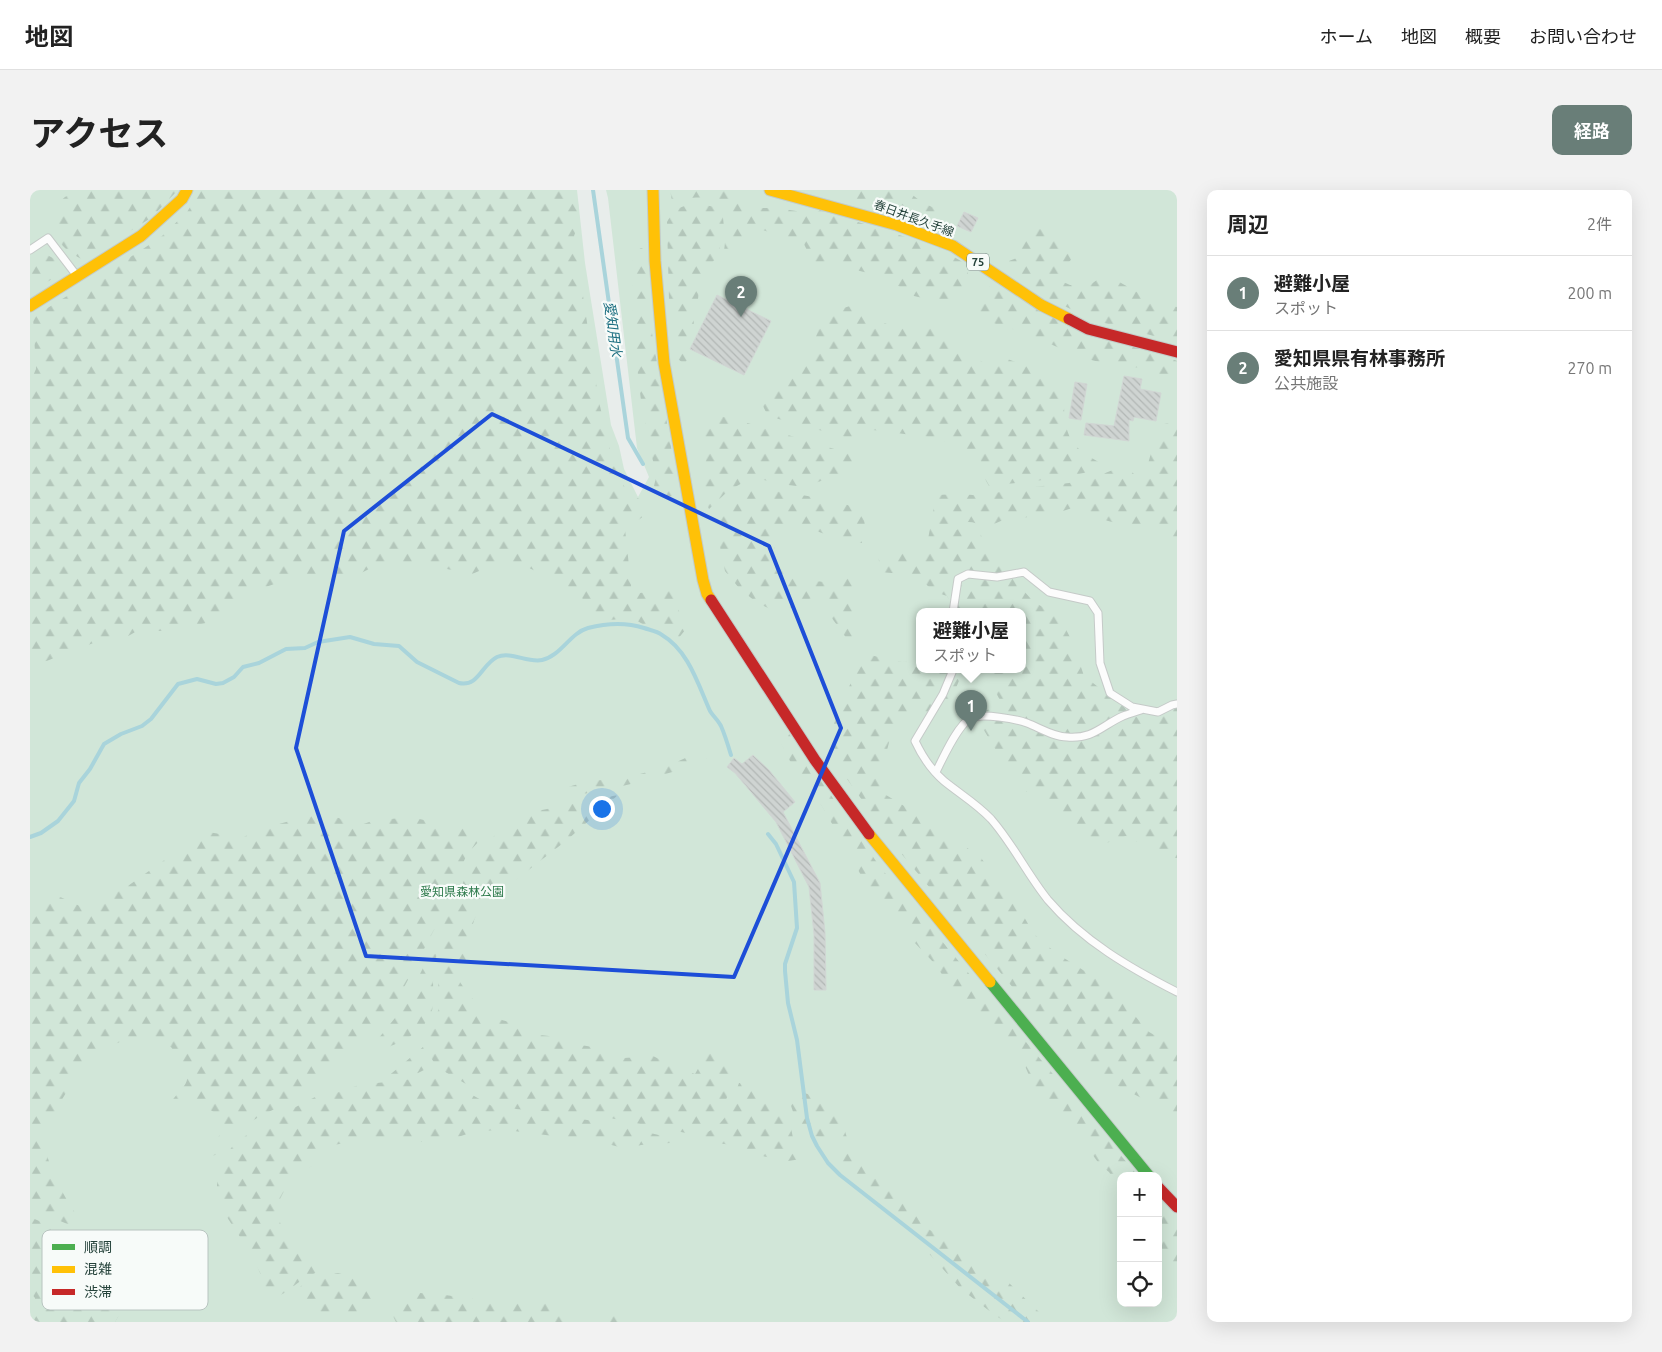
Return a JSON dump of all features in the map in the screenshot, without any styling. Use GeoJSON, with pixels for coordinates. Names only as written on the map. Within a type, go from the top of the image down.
{"type":"FeatureCollection","features":[{"type":"Feature","properties":{"kind":"street"},"geometry":{"type":"LineString","coordinates":[[30,306],[141,236],[182,199],[187,190]]}},
{"type":"Feature","properties":{"kind":"street"},"geometry":{"type":"LineString","coordinates":[[654,190],[655,261],[664,363],[707,594],[815,760],[885,855],[1146,1172]]}},
{"type":"Feature","properties":{"kind":"street","name":"春日井長久手線"},"geometry":{"type":"LineString","coordinates":[[770,190],[897,225],[952,246],[1041,305],[1088,329],[1177,352]]}},
{"type":"Feature","properties":{"kind":"street"},"geometry":{"type":"LineString","coordinates":[[1162,1191],[1177,1207]]}},
{"type":"Feature","properties":{"kind":"lane"},"geometry":{"type":"LineString","coordinates":[[30,250],[48,238],[77,276]]}},
{"type":"Feature","properties":{"kind":"lane"},"geometry":{"type":"LineString","coordinates":[[954,608],[958,579],[968,574],[997,577],[1024,572],[1049,592],[1090,601],[1098,613],[1100,663],[1110,693],[1132,707],[1144,710],[1158,712],[1177,704]]}},
{"type":"Feature","properties":{"kind":"lane"},"geometry":{"type":"LineString","coordinates":[[952,673],[943,694],[915,741],[923,758],[943,780],[971,800],[991,819],[1048,899],[1086,937],[1140,972],[1177,992]]}},
{"type":"Feature","properties":{"kind":"lane"},"geometry":{"type":"LineString","coordinates":[[936,772],[957,734],[972,717],[1007,717],[1066,738],[1093,734],[1123,716],[1144,710]]}},
{"type":"Feature","properties":{"kind":"highlighted area"},"geometry":{"type":"Polygon","coordinates":[[[492,414],[769,546],[841,728],[734,977],[366,956],[296,748],[344,531],[492,414]]]}},
{"type":"Feature","properties":{"kind":"green space","name":"愛知県森林公園"},"geometry":{"type":"Polygon","coordinates":[[[30,190],[577,190],[585,263],[611,425],[619,446],[624,469],[638,497],[649,477],[637,448],[606,190],[1177,190],[1177,1322],[30,1322],[30,190]]]}},
{"type":"Feature","properties":{"kind":"green space"},"geometry":{"type":"Polygon","coordinates":[[[88,190],[178,190],[151,218],[83,260],[70,252],[59,241],[54,228],[54,221],[57,207],[65,197],[88,190]]]}},
{"type":"Feature","properties":{"kind":"green space"},"geometry":{"type":"Polygon","coordinates":[[[201,190],[575,190],[579,213],[574,236],[599,402],[612,457],[624,486],[634,497],[645,501],[647,514],[625,529],[632,594],[671,591],[686,629],[677,640],[666,630],[648,627],[632,618],[597,621],[584,600],[571,588],[527,567],[498,563],[472,574],[447,569],[427,562],[381,563],[351,578],[331,573],[286,580],[254,591],[206,623],[167,631],[137,631],[123,639],[96,642],[36,665],[30,670],[30,383],[36,369],[33,317],[162,236],[187,212],[201,190]]]}},
{"type":"Feature","properties":{"kind":"green space"},"geometry":{"type":"Polygon","coordinates":[[[670,190],[736,190],[752,204],[736,218],[732,218],[718,204],[705,198],[672,201],[670,190]]]}},
{"type":"Feature","properties":{"kind":"green space"},"geometry":{"type":"Polygon","coordinates":[[[836,190],[906,190],[923,203],[939,210],[936,227],[852,199],[836,190]]]}},
{"type":"Feature","properties":{"kind":"green space"},"geometry":{"type":"Polygon","coordinates":[[[699,204],[715,207],[723,218],[724,227],[718,257],[706,268],[700,280],[698,299],[693,316],[694,325],[688,349],[691,356],[684,364],[678,359],[677,331],[669,300],[667,222],[673,213],[680,208],[699,204]]]}},
{"type":"Feature","properties":{"kind":"green space"},"geometry":{"type":"Polygon","coordinates":[[[757,208],[777,208],[815,214],[820,210],[937,247],[966,264],[968,283],[964,292],[949,304],[914,296],[884,277],[828,263],[813,263],[804,244],[751,226],[729,259],[724,251],[728,231],[757,208]]]}},
{"type":"Feature","properties":{"kind":"green space"},"geometry":{"type":"Polygon","coordinates":[[[1030,225],[1050,233],[1077,252],[1066,266],[1061,281],[1070,285],[1090,285],[1105,274],[1155,302],[1177,307],[1177,342],[1093,320],[1048,298],[1008,268],[1009,261],[1019,257],[1025,232],[1030,225]]]}},
{"type":"Feature","properties":{"kind":"green space"},"geometry":{"type":"Polygon","coordinates":[[[641,248],[648,251],[650,321],[679,495],[666,497],[654,486],[657,473],[645,436],[645,413],[642,409],[632,324],[632,254],[641,248]]]}},
{"type":"Feature","properties":{"kind":"green space"},"geometry":{"type":"Polygon","coordinates":[[[43,253],[55,259],[59,275],[30,292],[30,264],[34,256],[43,253]]]}},
{"type":"Feature","properties":{"kind":"green space"},"geometry":{"type":"Polygon","coordinates":[[[997,283],[1177,361],[1177,374],[1166,379],[1148,370],[1092,360],[1025,333],[981,319],[976,315],[975,305],[982,290],[997,283]]]}},
{"type":"Feature","properties":{"kind":"green space"},"geometry":{"type":"Polygon","coordinates":[[[850,306],[878,321],[899,328],[940,325],[957,350],[985,363],[1005,358],[1045,373],[1064,391],[1066,423],[1072,441],[1081,451],[1100,463],[1097,470],[1061,478],[989,486],[979,455],[936,438],[865,429],[862,435],[852,439],[775,418],[766,412],[763,406],[767,400],[792,378],[806,361],[824,314],[850,306]]]}},
{"type":"Feature","properties":{"kind":"green space"},"geometry":{"type":"Polygon","coordinates":[[[718,416],[731,418],[851,454],[854,465],[847,471],[805,487],[764,480],[744,482],[728,491],[709,509],[704,493],[707,443],[701,426],[706,418],[718,416]]]}},
{"type":"Feature","properties":{"kind":"green space"},"geometry":{"type":"Polygon","coordinates":[[[1177,422],[1177,539],[1167,536],[1152,524],[1138,529],[1097,518],[1075,507],[1054,514],[1003,520],[985,528],[969,522],[962,523],[947,530],[927,545],[936,495],[961,494],[984,496],[1007,490],[1069,483],[1098,476],[1125,465],[1137,477],[1145,474],[1156,436],[1164,424],[1177,422]]]}},
{"type":"Feature","properties":{"kind":"green space"},"geometry":{"type":"Polygon","coordinates":[[[753,489],[825,499],[851,506],[858,510],[863,517],[865,526],[862,543],[840,540],[801,525],[791,528],[777,540],[772,556],[781,569],[804,580],[825,582],[847,577],[857,584],[855,595],[856,629],[852,646],[816,596],[778,613],[756,602],[739,588],[725,571],[720,547],[719,523],[727,508],[739,495],[753,489]]]}},
{"type":"Feature","properties":{"kind":"green space"},"geometry":{"type":"Polygon","coordinates":[[[965,526],[972,526],[978,529],[990,554],[1033,601],[1060,618],[1073,643],[1084,676],[1147,725],[1177,707],[1177,858],[1167,857],[1126,836],[1095,847],[1054,804],[1025,791],[1007,769],[975,715],[1002,704],[986,673],[1026,673],[1026,608],[953,608],[947,596],[935,592],[915,575],[880,572],[878,552],[902,552],[919,557],[965,526]]]}},
{"type":"Feature","properties":{"kind":"green space"},"geometry":{"type":"Polygon","coordinates":[[[865,654],[902,662],[916,661],[916,673],[958,673],[961,676],[945,714],[916,713],[891,735],[881,773],[881,792],[936,825],[981,858],[1017,905],[1034,934],[1056,953],[1110,987],[1149,1032],[1177,1048],[1177,1127],[1159,1107],[1114,1084],[1092,1069],[1019,995],[895,846],[842,772],[830,735],[843,699],[865,654]]]}},
{"type":"Feature","properties":{"kind":"green space"},"geometry":{"type":"Polygon","coordinates":[[[785,728],[880,867],[1135,1172],[1117,1172],[1117,1185],[1109,1172],[1100,1165],[1063,1114],[1039,1098],[1021,1057],[988,1030],[977,1010],[953,990],[934,963],[914,942],[893,915],[871,893],[822,806],[790,761],[781,743],[782,730],[785,728]]]}},
{"type":"Feature","properties":{"kind":"green space"},"geometry":{"type":"Polygon","coordinates":[[[702,750],[706,750],[707,758],[697,765],[597,792],[563,796],[563,789],[572,786],[648,772],[672,764],[702,750]]]}},
{"type":"Feature","properties":{"kind":"green space"},"geometry":{"type":"Polygon","coordinates":[[[618,795],[567,840],[480,908],[473,925],[460,982],[470,997],[479,1003],[482,1011],[491,1017],[520,1025],[540,1035],[558,1037],[574,1044],[593,1047],[605,1053],[619,1052],[624,1058],[653,1056],[677,1068],[695,1074],[699,1067],[700,1054],[709,1046],[719,1053],[736,1074],[724,1105],[714,1120],[703,1127],[686,1133],[600,1116],[516,1109],[504,1106],[436,1066],[429,1054],[427,1040],[439,1008],[438,981],[444,924],[467,874],[494,836],[516,821],[542,810],[618,795]]]}},
{"type":"Feature","properties":{"kind":"green space"},"geometry":{"type":"Polygon","coordinates":[[[308,816],[339,818],[355,827],[372,821],[410,817],[452,826],[479,827],[483,831],[481,839],[467,854],[434,930],[389,1016],[326,1077],[302,1096],[260,1116],[243,1127],[228,1141],[220,1152],[213,1156],[214,1147],[224,1121],[213,1111],[189,1099],[176,1108],[169,1105],[187,1081],[184,1065],[171,1047],[136,1039],[126,1040],[114,1045],[93,1059],[75,1079],[61,1101],[45,1133],[48,1159],[59,1186],[87,1230],[82,1230],[41,1213],[30,1206],[30,903],[58,896],[80,906],[99,901],[125,888],[194,839],[208,832],[238,840],[257,830],[308,816]]]}},
{"type":"Feature","properties":{"kind":"green space"},"geometry":{"type":"Polygon","coordinates":[[[438,938],[431,1014],[417,1032],[403,1040],[389,1047],[379,1043],[378,1039],[403,1008],[438,938]]]}},
{"type":"Feature","properties":{"kind":"green space"},"geometry":{"type":"Polygon","coordinates":[[[423,1047],[426,1056],[426,1069],[418,1073],[386,1078],[423,1047]]]}},
{"type":"Feature","properties":{"kind":"green space"},"geometry":{"type":"Polygon","coordinates":[[[440,1077],[501,1111],[515,1114],[558,1116],[626,1127],[667,1137],[670,1143],[641,1145],[626,1149],[601,1142],[507,1130],[476,1131],[452,1139],[435,1142],[421,1142],[403,1137],[376,1137],[334,1145],[326,1150],[315,1163],[286,1187],[279,1201],[278,1214],[284,1238],[294,1251],[327,1268],[307,1277],[278,1296],[269,1299],[253,1257],[223,1211],[217,1194],[217,1181],[231,1148],[255,1128],[317,1096],[333,1094],[359,1085],[440,1077]]]}},
{"type":"Feature","properties":{"kind":"green space"},"geometry":{"type":"Polygon","coordinates":[[[739,1083],[750,1084],[766,1094],[773,1107],[791,1128],[794,1143],[801,1159],[788,1161],[746,1153],[725,1144],[698,1142],[695,1138],[714,1128],[725,1117],[739,1083]]]}},
{"type":"Feature","properties":{"kind":"green space"},"geometry":{"type":"Polygon","coordinates":[[[804,1093],[826,1099],[834,1106],[843,1124],[847,1138],[874,1171],[882,1184],[912,1209],[923,1226],[944,1238],[992,1275],[1006,1280],[1039,1312],[1046,1322],[1006,1322],[961,1289],[895,1216],[839,1169],[842,1154],[838,1142],[820,1137],[801,1135],[789,1100],[793,1094],[804,1093]]]}},
{"type":"Feature","properties":{"kind":"green space"},"geometry":{"type":"Polygon","coordinates":[[[1162,1205],[1177,1223],[1177,1274],[1162,1253],[1162,1205]]]}},
{"type":"Feature","properties":{"kind":"green space"},"geometry":{"type":"Polygon","coordinates":[[[30,1217],[64,1230],[42,1230],[42,1310],[122,1310],[115,1322],[34,1322],[35,1298],[30,1292],[30,1217]]]}},
{"type":"Feature","properties":{"kind":"green space"},"geometry":{"type":"Polygon","coordinates":[[[338,1273],[369,1284],[380,1301],[360,1312],[337,1315],[313,1310],[290,1298],[304,1284],[338,1273]]]}},
{"type":"Feature","properties":{"kind":"green space"},"geometry":{"type":"Polygon","coordinates":[[[420,1293],[495,1302],[563,1302],[571,1322],[396,1322],[393,1316],[393,1304],[402,1296],[420,1293]]]}},
{"type":"Feature","properties":{"kind":"green space"},"geometry":{"type":"Polygon","coordinates":[[[621,1313],[638,1322],[601,1322],[605,1317],[621,1313]]]}},
{"type":"Feature","properties":{"kind":"building"},"geometry":{"type":"Polygon","coordinates":[[[964,212],[978,218],[971,232],[957,226],[964,212]]]}},
{"type":"Feature","properties":{"kind":"building"},"geometry":{"type":"Polygon","coordinates":[[[717,295],[771,321],[744,375],[690,349],[717,295]]]}},
{"type":"Feature","properties":{"kind":"building"},"geometry":{"type":"Polygon","coordinates":[[[1124,376],[1142,379],[1140,389],[1161,393],[1156,421],[1134,417],[1133,421],[1129,420],[1129,441],[1084,435],[1086,423],[1114,426],[1124,376]]]}},
{"type":"Feature","properties":{"kind":"building"},"geometry":{"type":"Polygon","coordinates":[[[1075,382],[1087,384],[1081,420],[1069,418],[1075,382]]]}},
{"type":"Feature","properties":{"kind":"building"},"geometry":{"type":"Polygon","coordinates":[[[753,755],[769,770],[795,802],[783,812],[820,883],[825,933],[826,990],[814,990],[814,934],[809,887],[776,822],[735,773],[727,767],[734,758],[742,764],[753,755]]]}},
{"type":"Feature","properties":{"kind":"waterway","name":"愛知用水"},"geometry":{"type":"LineString","coordinates":[[593,190],[628,438],[643,464]]}},
{"type":"Feature","properties":{"kind":"waterway"},"geometry":{"type":"LineString","coordinates":[[30,837],[41,833],[58,821],[74,801],[79,783],[90,769],[104,744],[121,734],[142,726],[151,719],[178,684],[197,679],[216,684],[223,683],[234,677],[243,667],[259,663],[286,649],[305,648],[318,642],[350,637],[374,644],[399,646],[417,662],[459,683],[466,683],[476,679],[487,665],[497,657],[508,655],[531,660],[542,660],[555,654],[576,635],[588,628],[609,624],[637,626],[660,634],[679,649],[691,668],[710,711],[721,726],[731,755]]}},
{"type":"Feature","properties":{"kind":"waterway"},"geometry":{"type":"LineString","coordinates":[[768,834],[776,844],[794,882],[797,928],[785,964],[785,971],[788,1003],[797,1040],[807,1118],[817,1146],[828,1163],[840,1175],[1028,1322]]}},
{"type":"Feature","properties":{"kind":"traffic: fast"},"geometry":{"type":"LineString","coordinates":[[990,982],[1146,1172]]}},
{"type":"Feature","properties":{"kind":"traffic: slow"},"geometry":{"type":"LineString","coordinates":[[30,306],[141,236],[182,199],[187,190]]}},
{"type":"Feature","properties":{"kind":"traffic: slow"},"geometry":{"type":"LineString","coordinates":[[653,190],[655,261],[664,363],[703,580],[711,600]]}},
{"type":"Feature","properties":{"kind":"traffic: slow"},"geometry":{"type":"LineString","coordinates":[[770,190],[897,225],[953,246],[1041,305],[1069,319]]}},
{"type":"Feature","properties":{"kind":"traffic: slow"},"geometry":{"type":"LineString","coordinates":[[869,834],[990,982]]}},
{"type":"Feature","properties":{"kind":"traffic: jam"},"geometry":{"type":"LineString","coordinates":[[1069,319],[1088,329],[1177,352]]}},
{"type":"Feature","properties":{"kind":"traffic: jam"},"geometry":{"type":"LineString","coordinates":[[711,600],[815,760],[869,834]]}},
{"type":"Feature","properties":{"kind":"traffic: jam"},"geometry":{"type":"LineString","coordinates":[[1162,1191],[1177,1207]]}},
{"type":"Feature","properties":{"kind":"place","name":"愛知県県有林事務所"},"geometry":{"type":"Point","coordinates":[741,317]}},
{"type":"Feature","properties":{"kind":"place","name":"避難小屋"},"geometry":{"type":"Point","coordinates":[971,731]}}]}
